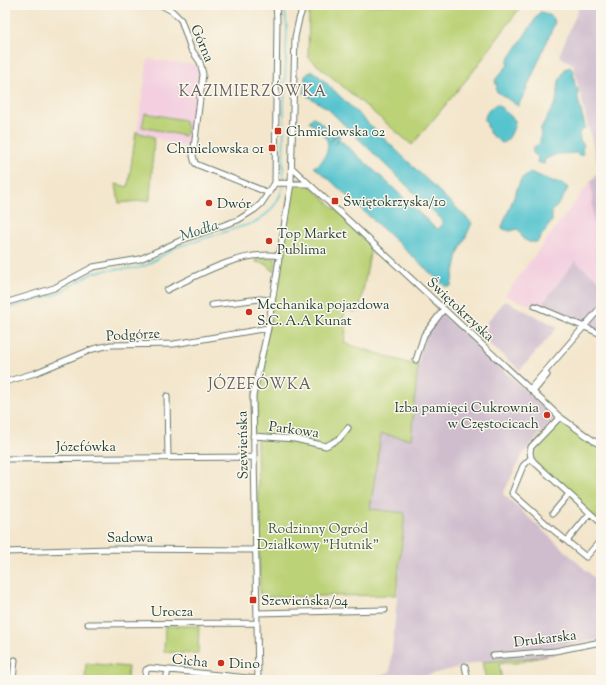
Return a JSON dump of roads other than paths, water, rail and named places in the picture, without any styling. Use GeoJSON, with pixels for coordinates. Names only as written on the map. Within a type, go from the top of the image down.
{"type":"FeatureCollection","features":[{"type":"Feature","properties":{"kind":"street","name":"Górna"},"geometry":{"type":"LineString","coordinates":[[161,5],[172,11],[181,20],[191,49],[200,62],[203,74],[193,156],[195,162],[198,165],[269,193]]}},
{"type":"Feature","properties":{"kind":"street"},"geometry":{"type":"LineString","coordinates":[[276,5],[283,183]]}},
{"type":"Feature","properties":{"kind":"street"},"geometry":{"type":"LineString","coordinates":[[5,303],[54,288],[93,267],[140,259],[182,240],[238,220],[254,210],[261,204],[269,193],[283,183],[292,168],[295,37],[304,5]]}},
{"type":"Feature","properties":{"kind":"street","name":"Świętokrzyska"},"geometry":{"type":"LineString","coordinates":[[292,168],[560,417],[601,446]]}},
{"type":"Feature","properties":{"kind":"street"},"geometry":{"type":"LineString","coordinates":[[283,183],[308,184]]}},
{"type":"Feature","properties":{"kind":"street","name":"Szewieńska"},"geometry":{"type":"LineString","coordinates":[[258,679],[253,396],[268,328],[280,256],[283,183]]}},
{"type":"Feature","properties":{"kind":"street"},"geometry":{"type":"LineString","coordinates":[[167,290],[237,260],[265,254],[280,256]]}},
{"type":"Feature","properties":{"kind":"street"},"geometry":{"type":"LineString","coordinates":[[212,305],[260,299],[272,300]]}},
{"type":"Feature","properties":{"kind":"street"},"geometry":{"type":"LineString","coordinates":[[535,306],[601,334]]}},
{"type":"Feature","properties":{"kind":"street"},"geometry":{"type":"LineString","coordinates":[[532,391],[601,307]]}},
{"type":"Feature","properties":{"kind":"street"},"geometry":{"type":"LineString","coordinates":[[416,360],[424,335],[444,309]]}},
{"type":"Feature","properties":{"kind":"street","name":"Podgórze"},"geometry":{"type":"LineString","coordinates":[[5,382],[35,373],[93,349],[111,345],[174,344],[268,328]]}},
{"type":"Feature","properties":{"kind":"street"},"geometry":{"type":"LineString","coordinates":[[167,396],[168,458]]}},
{"type":"Feature","properties":{"kind":"street"},"geometry":{"type":"LineString","coordinates":[[560,417],[531,447],[531,458],[548,476],[601,523]]}},
{"type":"Feature","properties":{"kind":"street","name":"Parkowa"},"geometry":{"type":"LineString","coordinates":[[253,436],[295,440],[326,446],[339,439],[348,428]]}},
{"type":"Feature","properties":{"kind":"street","name":"Józefówka"},"geometry":{"type":"LineString","coordinates":[[5,459],[254,457]]}},
{"type":"Feature","properties":{"kind":"street"},"geometry":{"type":"LineString","coordinates":[[531,458],[523,466],[512,493],[586,557],[601,540]]}},
{"type":"Feature","properties":{"kind":"street"},"geometry":{"type":"LineString","coordinates":[[553,513],[569,494]]}},
{"type":"Feature","properties":{"kind":"street"},"geometry":{"type":"LineString","coordinates":[[568,541],[590,513]]}},
{"type":"Feature","properties":{"kind":"street","name":"Sadowa"},"geometry":{"type":"LineString","coordinates":[[5,552],[111,549],[256,550]]}},
{"type":"Feature","properties":{"kind":"street"},"geometry":{"type":"LineString","coordinates":[[257,613],[385,610]]}},
{"type":"Feature","properties":{"kind":"street","name":"Urocza"},"geometry":{"type":"LineString","coordinates":[[88,624],[257,623]]}},
{"type":"Feature","properties":{"kind":"street","name":"Drukarska"},"geometry":{"type":"LineString","coordinates":[[493,656],[555,651],[601,642]]}},
{"type":"Feature","properties":{"kind":"street"},"geometry":{"type":"LineString","coordinates":[[14,680],[15,660]]}},
{"type":"Feature","properties":{"kind":"street"},"geometry":{"type":"LineString","coordinates":[[465,666],[468,680]]}},
{"type":"Feature","properties":{"kind":"street","name":"Cicha"},"geometry":{"type":"LineString","coordinates":[[145,680],[147,669],[150,668],[258,679]]}},
{"type":"Feature","properties":{"kind":"street"},"geometry":{"type":"LineString","coordinates":[[166,680],[168,670]]}},
{"type":"Feature","properties":{"kind":"water"},"geometry":{"type":"Polygon","coordinates":[[[540,12],[549,15],[555,22],[518,106],[496,91],[497,83],[495,84],[495,80],[508,65],[507,62],[540,12]]]}},
{"type":"Feature","properties":{"kind":"water"},"geometry":{"type":"Polygon","coordinates":[[[570,67],[573,70],[575,86],[578,89],[578,99],[585,126],[585,128],[579,133],[580,141],[584,144],[582,150],[583,154],[581,156],[576,153],[558,154],[545,159],[544,164],[537,162],[538,157],[533,153],[533,149],[540,143],[541,128],[556,102],[559,81],[565,69],[570,67]]]}},
{"type":"Feature","properties":{"kind":"water"},"geometry":{"type":"Polygon","coordinates":[[[310,72],[314,72],[319,76],[472,223],[458,254],[451,286],[445,286],[438,280],[314,167],[323,159],[328,143],[324,135],[309,122],[314,117],[335,135],[331,142],[337,134],[340,136],[335,145],[339,139],[434,227],[438,229],[442,225],[441,219],[327,108],[304,94],[305,76],[310,72]]]}},
{"type":"Feature","properties":{"kind":"water"},"geometry":{"type":"Polygon","coordinates":[[[497,104],[515,120],[511,134],[505,142],[502,143],[489,133],[487,123],[484,121],[488,111],[497,104]]]}},
{"type":"Feature","properties":{"kind":"water"},"geometry":{"type":"Polygon","coordinates":[[[530,172],[552,181],[562,183],[568,188],[561,201],[552,212],[552,221],[537,242],[529,242],[523,239],[519,230],[517,229],[511,231],[503,229],[502,227],[521,179],[530,172]]]}},
{"type":"Feature","properties":{"kind":"waterway","name":"Modła"},"geometry":{"type":"LineString","coordinates":[[283,182],[287,27],[284,5]]}},
{"type":"Feature","properties":{"kind":"waterway","name":"Modła"},"geometry":{"type":"LineString","coordinates":[[5,310],[57,294],[93,273],[107,270],[138,268],[147,265],[174,248],[253,223],[264,216],[276,203],[283,185]]}},
{"type":"Feature","properties":{"kind":"place","name":"Chmielowska 02"},"geometry":{"type":"Point","coordinates":[278,131]}},
{"type":"Feature","properties":{"kind":"place","name":"Chmielowska 01"},"geometry":{"type":"Point","coordinates":[272,148]}},
{"type":"Feature","properties":{"kind":"place","name":"Świętokrzyska/10"},"geometry":{"type":"Point","coordinates":[335,201]}},
{"type":"Feature","properties":{"kind":"place","name":"Dwór"},"geometry":{"type":"Point","coordinates":[209,203]}},
{"type":"Feature","properties":{"kind":"place","name":"Top Market Publima"},"geometry":{"type":"Point","coordinates":[269,241]}},
{"type":"Feature","properties":{"kind":"place","name":"Mechanika pojazdowa S.C. A.A Kunat"},"geometry":{"type":"Point","coordinates":[249,312]}},
{"type":"Feature","properties":{"kind":"place","name":"Izba pamięci Cukrownia w Częstocicach"},"geometry":{"type":"Point","coordinates":[547,415]}},
{"type":"Feature","properties":{"kind":"place","name":"Szewieńska/04"},"geometry":{"type":"Point","coordinates":[253,600]}},
{"type":"Feature","properties":{"kind":"place","name":"Dino"},"geometry":{"type":"Point","coordinates":[221,663]}},
{"type":"Feature","properties":{"kind":"district","name":"KAZIMIERZÓWKA"},"geometry":{"type":"Point","coordinates":[253,91]}},
{"type":"Feature","properties":{"kind":"district","name":"JÓZEFÓWKA"},"geometry":{"type":"Point","coordinates":[260,384]}},
{"type":"Feature","properties":{"kind":"park label","name":"Rodzinny Ogród Działkowy \"Hutnik\""},"geometry":{"type":"Point","coordinates":[318,536]}}]}
